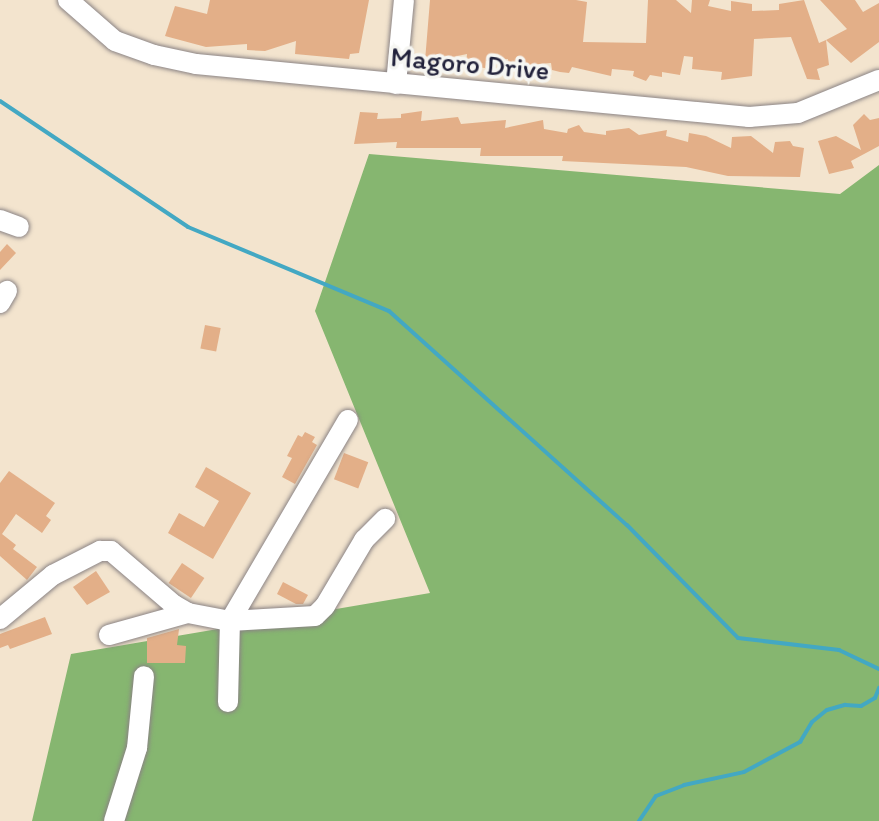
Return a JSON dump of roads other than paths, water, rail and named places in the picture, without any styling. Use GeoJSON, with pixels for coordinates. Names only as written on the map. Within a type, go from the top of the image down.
{"type":"FeatureCollection","features":[{"type":"Feature","properties":{"kind":"street","name":"Magoro Drive"},"geometry":{"type":"LineString","coordinates":[[68,0],[115,41],[154,55],[196,64],[396,84],[749,117],[798,113],[879,80]]}},
{"type":"Feature","properties":{"kind":"street"},"geometry":{"type":"LineString","coordinates":[[396,84],[404,0]]}},
{"type":"Feature","properties":{"kind":"street"},"geometry":{"type":"LineString","coordinates":[[228,702],[230,621],[348,420]]}},
{"type":"Feature","properties":{"kind":"street"},"geometry":{"type":"LineString","coordinates":[[0,619],[53,575],[100,551],[118,554],[174,605],[188,613],[230,621],[315,616],[325,606],[364,540],[385,519]]}},
{"type":"Feature","properties":{"kind":"street"},"geometry":{"type":"LineString","coordinates":[[109,635],[188,613]]}},
{"type":"Feature","properties":{"kind":"street"},"geometry":{"type":"LineString","coordinates":[[114,821],[137,748],[144,676]]}},
{"type":"Feature","properties":{"kind":"waterway"},"geometry":{"type":"LineString","coordinates":[[0,101],[188,227],[389,311],[627,525],[738,638],[839,650],[879,669]]}},
{"type":"Feature","properties":{"kind":"waterway"},"geometry":{"type":"LineString","coordinates":[[639,821],[656,796],[684,785],[744,772],[800,742],[812,722],[827,710],[845,705],[861,706],[875,698],[879,688]]}}]}
